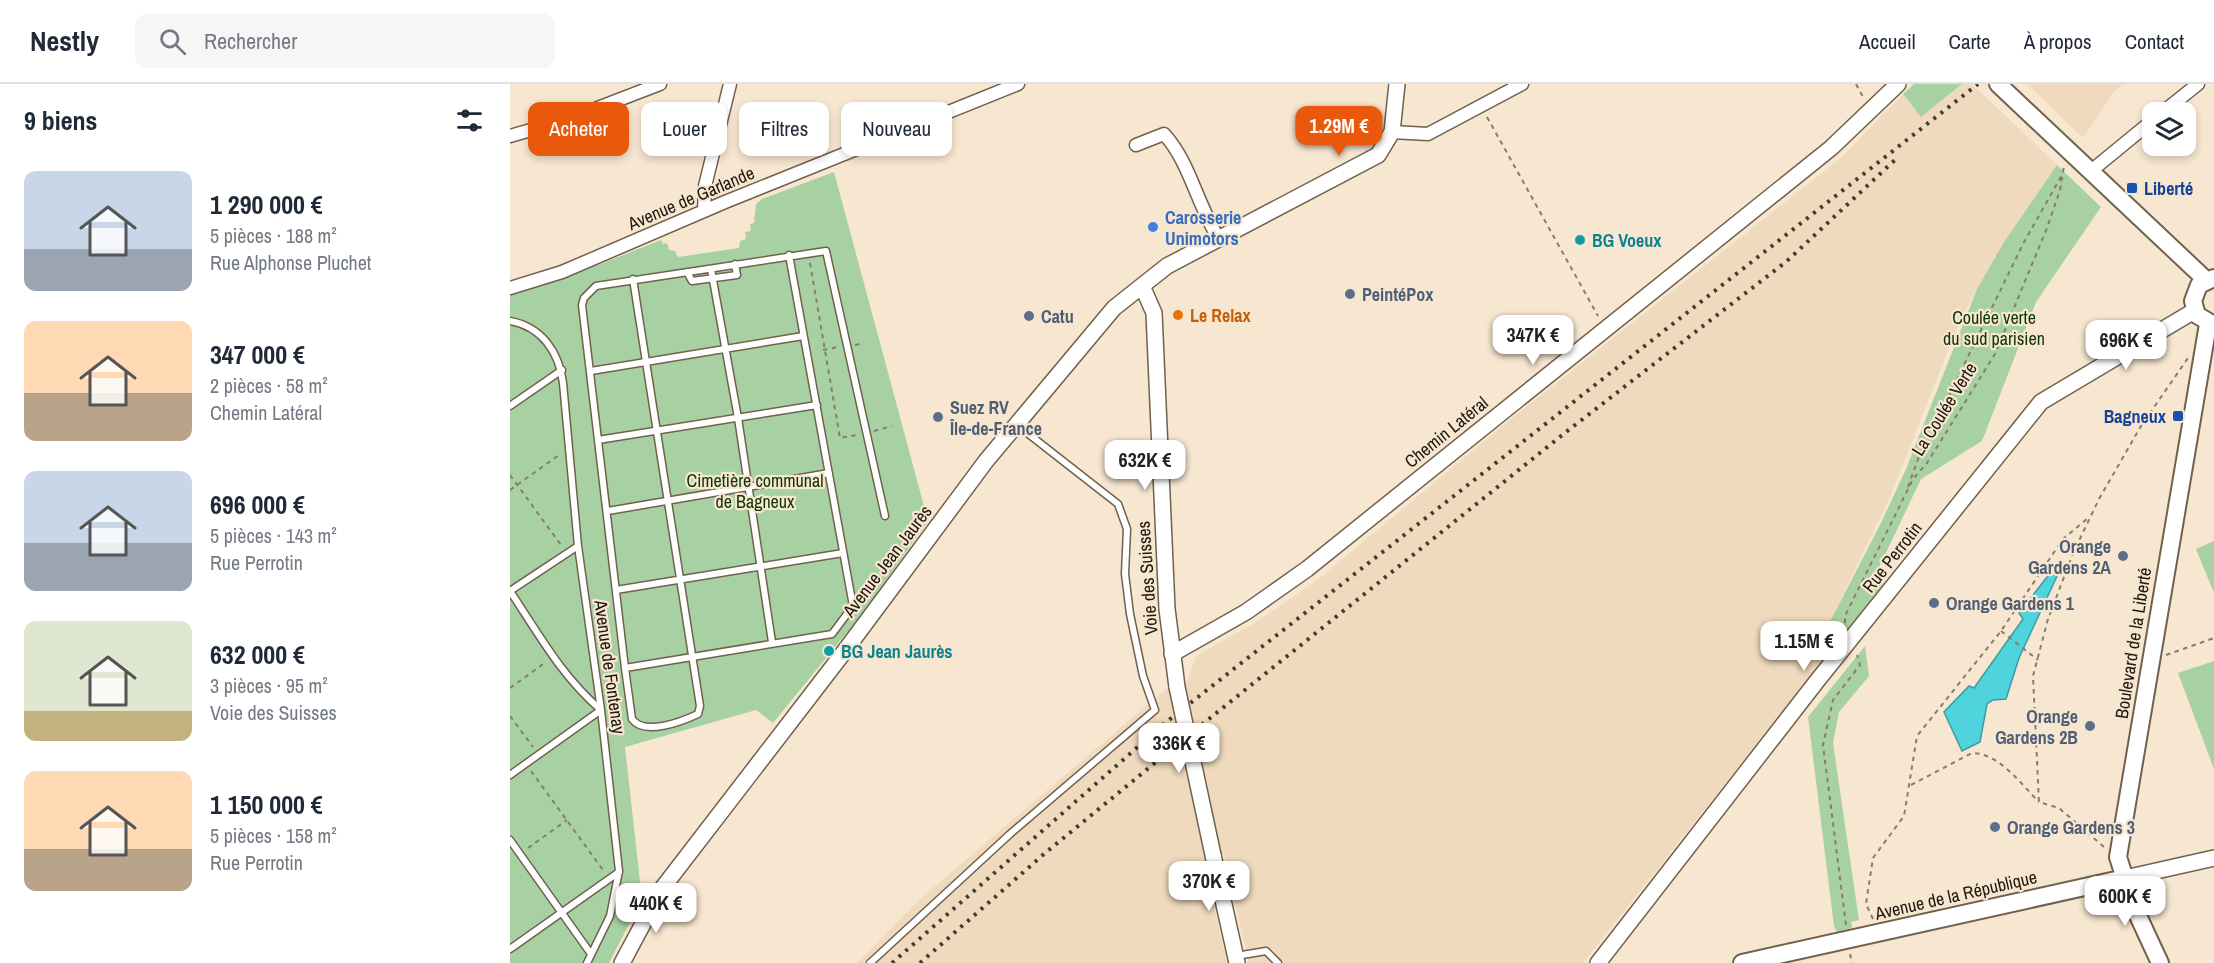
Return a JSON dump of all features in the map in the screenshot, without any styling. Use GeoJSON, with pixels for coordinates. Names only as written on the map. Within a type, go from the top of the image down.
{"type":"FeatureCollection","features":[{"type":"Feature","properties":{"kind":"main road"},"geometry":{"type":"LineString","coordinates":[[1998,84],[2068,154],[2091,171],[2210,279],[2194,293],[2194,311],[2211,325]]}},
{"type":"Feature","properties":{"kind":"main road","name":"Boulevard de la Liberté"},"geometry":{"type":"LineString","coordinates":[[2160,963],[2134,907],[2118,857],[2202,347],[2211,325]]}},
{"type":"Feature","properties":{"kind":"main road","name":"Avenue de la République"},"geometry":{"type":"LineString","coordinates":[[1742,963],[2125,878]]}},
{"type":"Feature","properties":{"kind":"street"},"geometry":{"type":"LineString","coordinates":[[510,136],[569,119],[660,84]]}},
{"type":"Feature","properties":{"kind":"street"},"geometry":{"type":"LineString","coordinates":[[704,211],[705,186],[730,84]]}},
{"type":"Feature","properties":{"kind":"street","name":"Avenue de Garlande"},"geometry":{"type":"LineString","coordinates":[[510,288],[562,272],[704,211],[1018,84]]}},
{"type":"Feature","properties":{"kind":"street"},"geometry":{"type":"LineString","coordinates":[[1397,84],[1392,132],[1428,134],[1480,104],[1522,84]]}},
{"type":"Feature","properties":{"kind":"street","name":"Chemin Latéral"},"geometry":{"type":"LineString","coordinates":[[1172,654],[1246,612],[1307,569],[1831,148],[1898,84]]}},
{"type":"Feature","properties":{"kind":"street"},"geometry":{"type":"LineString","coordinates":[[2176,102],[2198,84]]}},
{"type":"Feature","properties":{"kind":"street"},"geometry":{"type":"LineString","coordinates":[[2091,171],[2142,129]]}},
{"type":"Feature","properties":{"kind":"street","name":"Avenue Jean Jaurès"},"geometry":{"type":"LineString","coordinates":[[622,963],[661,890],[841,656],[986,461],[1114,308],[1143,288],[1167,266],[1378,155],[1392,132]]}},
{"type":"Feature","properties":{"kind":"street"},"geometry":{"type":"LineString","coordinates":[[1136,145],[1164,134],[1171,141],[1178,149],[1204,216],[1219,239]]}},
{"type":"Feature","properties":{"kind":"street","name":"Voie des Suisses"},"geometry":{"type":"LineString","coordinates":[[1143,288],[1154,313],[1167,609],[1172,654],[1177,687],[1236,960]]}},
{"type":"Feature","properties":{"kind":"street","name":"Rue Perrotin"},"geometry":{"type":"LineString","coordinates":[[1599,963],[1817,681],[2041,402],[2194,311]]}},
{"type":"Feature","properties":{"kind":"street","name":"Avenue de la République"},"geometry":{"type":"LineString","coordinates":[[2125,878],[2214,858]]}},
{"type":"Feature","properties":{"kind":"lane"},"geometry":{"type":"LineString","coordinates":[[633,279],[700,706],[698,714],[646,728],[636,724],[632,719],[625,668],[582,305],[584,298],[596,286],[633,279],[711,269],[789,255],[826,251],[885,516]]}},
{"type":"Feature","properties":{"kind":"lane"},"geometry":{"type":"LineString","coordinates":[[625,668],[772,642],[832,634],[853,606],[789,255]]}},
{"type":"Feature","properties":{"kind":"lane"},"geometry":{"type":"LineString","coordinates":[[687,272],[692,281],[737,275],[735,264]]}},
{"type":"Feature","properties":{"kind":"lane"},"geometry":{"type":"LineString","coordinates":[[711,269],[738,418],[772,642]]}},
{"type":"Feature","properties":{"kind":"lane"},"geometry":{"type":"LineString","coordinates":[[510,321],[523,323],[540,333],[553,349],[562,370],[510,406]]}},
{"type":"Feature","properties":{"kind":"lane"},"geometry":{"type":"LineString","coordinates":[[591,371],[803,336]]}},
{"type":"Feature","properties":{"kind":"lane","name":"Avenue de Fontenay"},"geometry":{"type":"LineString","coordinates":[[562,370],[578,546],[601,710],[619,872],[610,916],[587,963]]}},
{"type":"Feature","properties":{"kind":"lane"},"geometry":{"type":"LineString","coordinates":[[598,440],[817,405]]}},
{"type":"Feature","properties":{"kind":"lane"},"geometry":{"type":"LineString","coordinates":[[870,963],[1010,834],[1155,710],[1143,676],[1130,614],[1125,574],[1127,529],[1118,504],[1017,425]]}},
{"type":"Feature","properties":{"kind":"lane"},"geometry":{"type":"LineString","coordinates":[[608,511],[829,473]]}},
{"type":"Feature","properties":{"kind":"lane"},"geometry":{"type":"LineString","coordinates":[[510,775],[601,710],[579,691],[553,657],[510,591],[578,546]]}},
{"type":"Feature","properties":{"kind":"lane"},"geometry":{"type":"LineString","coordinates":[[616,590],[843,553]]}},
{"type":"Feature","properties":{"kind":"lane"},"geometry":{"type":"LineString","coordinates":[[510,840],[591,954]]}},
{"type":"Feature","properties":{"kind":"lane"},"geometry":{"type":"LineString","coordinates":[[510,949],[619,872]]}},
{"type":"Feature","properties":{"kind":"lane"},"geometry":{"type":"LineString","coordinates":[[1236,960],[1266,951],[1278,963]]}},
{"type":"Feature","properties":{"kind":"path"},"geometry":{"type":"LineString","coordinates":[[1480,104],[1605,329]]}},
{"type":"Feature","properties":{"kind":"path","name":"La Coulée Verte"},"geometry":{"type":"LineString","coordinates":[[1845,626],[1845,616],[1907,490],[1995,354],[2047,228],[2068,154]]}},
{"type":"Feature","properties":{"kind":"path"},"geometry":{"type":"LineString","coordinates":[[1907,490],[1918,459],[2024,242],[2064,172]]}},
{"type":"Feature","properties":{"kind":"path"},"geometry":{"type":"LineString","coordinates":[[808,253],[840,438],[892,426]]}},
{"type":"Feature","properties":{"kind":"path"},"geometry":{"type":"LineString","coordinates":[[2039,802],[2033,676],[2048,619],[2090,517],[2141,426],[2181,370],[2182,363],[2202,347]]}},
{"type":"Feature","properties":{"kind":"path"},"geometry":{"type":"LineString","coordinates":[[510,490],[569,448]]}},
{"type":"Feature","properties":{"kind":"path"},"geometry":{"type":"LineString","coordinates":[[510,475],[567,553]]}},
{"type":"Feature","properties":{"kind":"path"},"geometry":{"type":"LineString","coordinates":[[1880,932],[1866,904],[1873,858],[1904,816],[1911,785],[1917,736],[2001,630],[2063,538],[2090,517]]}},
{"type":"Feature","properties":{"kind":"path"},"geometry":{"type":"LineString","coordinates":[[2001,630],[2038,660]]}},
{"type":"Feature","properties":{"kind":"path"},"geometry":{"type":"LineString","coordinates":[[2151,659],[2214,638]]}},
{"type":"Feature","properties":{"kind":"path"},"geometry":{"type":"LineString","coordinates":[[510,688],[553,657]]}},
{"type":"Feature","properties":{"kind":"path"},"geometry":{"type":"LineString","coordinates":[[1847,930],[1823,744],[1833,700],[1860,664],[1858,657]]}},
{"type":"Feature","properties":{"kind":"path"},"geometry":{"type":"LineString","coordinates":[[510,716],[538,755]]}},
{"type":"Feature","properties":{"kind":"path"},"geometry":{"type":"LineString","coordinates":[[1911,785],[1972,753],[1982,753],[1993,758],[2039,802],[2060,808],[2101,847],[2107,848],[2118,857]]}},
{"type":"Feature","properties":{"kind":"path"},"geometry":{"type":"LineString","coordinates":[[526,764],[609,879]]}},
{"type":"Feature","properties":{"kind":"path"},"geometry":{"type":"LineString","coordinates":[[520,854],[567,820]]}},
{"type":"Feature","properties":{"kind":"path"},"geometry":{"type":"LineString","coordinates":[[1850,952],[1852,963]]}},
{"type":"Feature","properties":{"kind":"shaded area"},"geometry":{"type":"Polygon","coordinates":[[[1962,84],[1972,84],[2057,165],[2004,242],[1961,318],[1890,497],[1825,631],[1838,641],[1583,963],[1249,963],[1224,853],[1207,876],[1227,963],[857,963],[920,899],[1166,689],[1187,682],[1196,656],[1253,624],[1316,581],[1516,415],[1842,157],[1903,94],[1921,117],[1962,84]]]}},
{"type":"Feature","properties":{"kind":"shaded area"},"geometry":{"type":"Polygon","coordinates":[[[2027,84],[2123,84],[2114,92],[2083,138],[2027,84]]]}},
{"type":"Feature","properties":{"kind":"green space"},"geometry":{"type":"Polygon","coordinates":[[[1914,84],[1962,84],[1921,117],[1903,94],[1914,84]]]}},
{"type":"Feature","properties":{"kind":"green space","name":"Coulée verte du sud parisien"},"geometry":{"type":"Polygon","coordinates":[[[2057,165],[2101,207],[2036,302],[1982,441],[1921,479],[1875,576],[1884,583],[1838,641],[1825,631],[1906,469],[1977,289],[2004,242],[2057,165]]]}},
{"type":"Feature","properties":{"kind":"green space","name":"Cimetière communal de Bagneux"},"geometry":{"type":"Polygon","coordinates":[[[834,172],[928,521],[862,614],[773,723],[756,710],[625,747],[642,899],[609,963],[510,963],[510,293],[570,276],[661,240],[663,244],[667,243],[669,250],[675,251],[678,257],[739,248],[740,241],[746,239],[745,232],[751,231],[750,224],[754,223],[756,204],[762,199],[834,172]]]}},
{"type":"Feature","properties":{"kind":"green space"},"geometry":{"type":"Polygon","coordinates":[[[2214,541],[2214,593],[2196,549],[2214,541]]]}},
{"type":"Feature","properties":{"kind":"green space"},"geometry":{"type":"Polygon","coordinates":[[[1865,646],[1869,676],[1839,712],[1833,743],[1859,920],[1851,922],[1852,928],[1837,932],[1834,926],[1808,717],[1865,646]]]}},
{"type":"Feature","properties":{"kind":"green space"},"geometry":{"type":"Polygon","coordinates":[[[2214,661],[2214,769],[2178,673],[2214,661]]]}},
{"type":"Feature","properties":{"kind":"water"},"geometry":{"type":"Polygon","coordinates":[[[2054,568],[2058,574],[2019,658],[2006,699],[1993,700],[1987,704],[1980,742],[1962,751],[1944,712],[1969,686],[1974,688],[2023,619],[2019,613],[2054,568]]]}},
{"type":"Feature","properties":{"kind":"railway"},"geometry":{"type":"LineString","coordinates":[[892,963],[1165,723],[1978,84]]}},
{"type":"Feature","properties":{"kind":"railway"},"geometry":{"type":"LineString","coordinates":[[920,963],[1044,854],[1184,739],[1566,432],[1787,261],[1897,158]]}},
{"type":"Feature","properties":{"kind":"place","name":"Liberté"},"geometry":{"type":"Point","coordinates":[2132,188]}},
{"type":"Feature","properties":{"kind":"place","name":"Carosserie Unimotors"},"geometry":{"type":"Point","coordinates":[1153,227]}},
{"type":"Feature","properties":{"kind":"place","name":"BG Voeux"},"geometry":{"type":"Point","coordinates":[1580,240]}},
{"type":"Feature","properties":{"kind":"place","name":"PeintéPox"},"geometry":{"type":"Point","coordinates":[1350,294]}},
{"type":"Feature","properties":{"kind":"place","name":"Le Relax"},"geometry":{"type":"Point","coordinates":[1178,315]}},
{"type":"Feature","properties":{"kind":"place","name":"Catu"},"geometry":{"type":"Point","coordinates":[1029,316]}},
{"type":"Feature","properties":{"kind":"place","name":"Bagneux"},"geometry":{"type":"Point","coordinates":[2178,416]}},
{"type":"Feature","properties":{"kind":"place","name":"Suez RV Île-de-France"},"geometry":{"type":"Point","coordinates":[938,417]}},
{"type":"Feature","properties":{"kind":"place","name":"Orange Gardens 2A"},"geometry":{"type":"Point","coordinates":[2123,556]}},
{"type":"Feature","properties":{"kind":"place","name":"Orange Gardens 1"},"geometry":{"type":"Point","coordinates":[1934,603]}},
{"type":"Feature","properties":{"kind":"place","name":"BG Jean Jaurès"},"geometry":{"type":"Point","coordinates":[829,651]}},
{"type":"Feature","properties":{"kind":"place","name":"Orange Gardens 2B"},"geometry":{"type":"Point","coordinates":[2090,726]}},
{"type":"Feature","properties":{"kind":"place","name":"Orange Gardens 3"},"geometry":{"type":"Point","coordinates":[1995,827]}}]}
